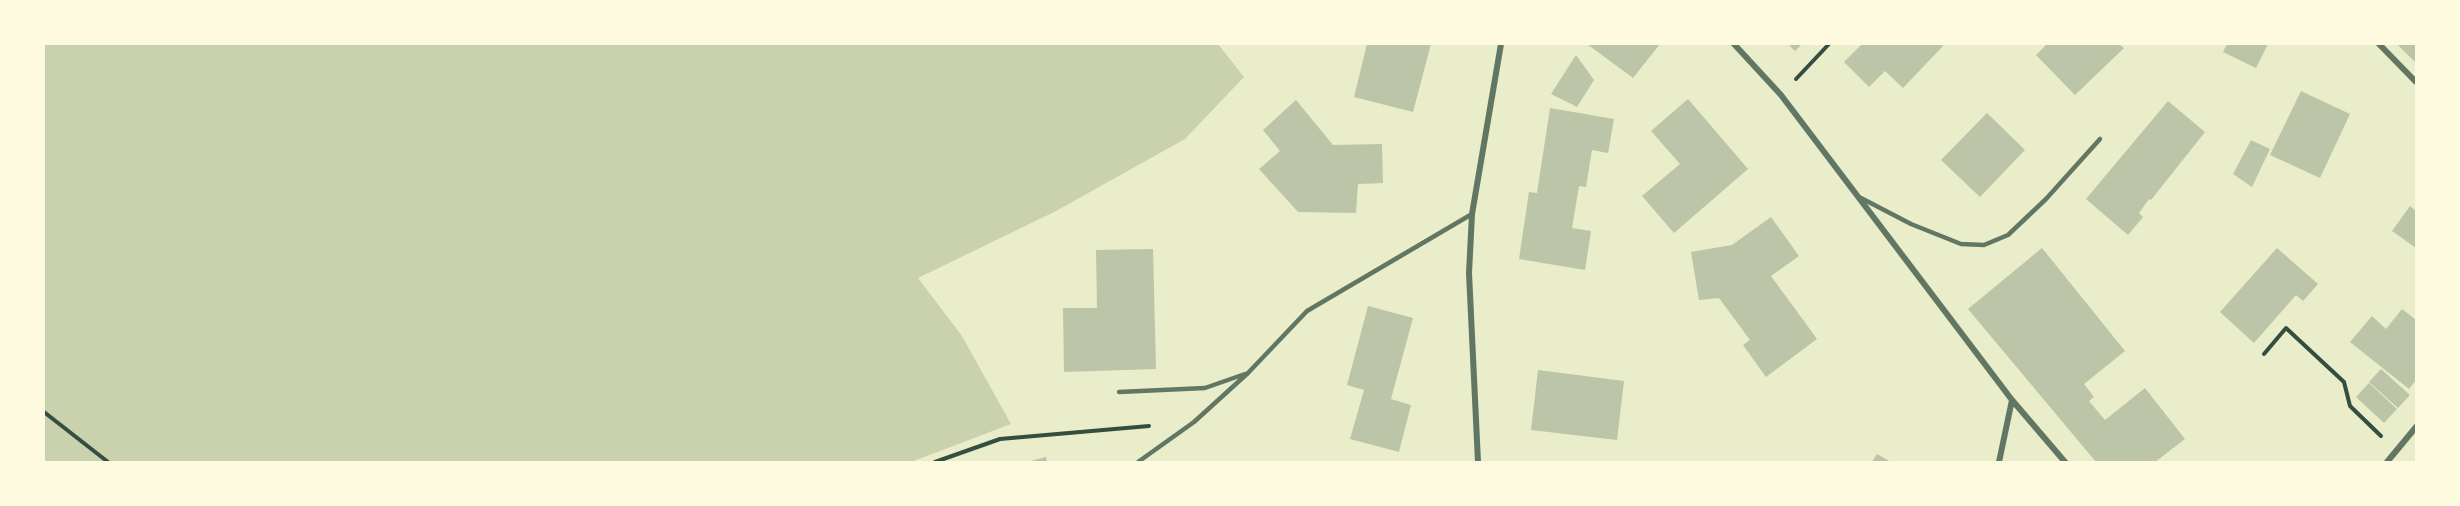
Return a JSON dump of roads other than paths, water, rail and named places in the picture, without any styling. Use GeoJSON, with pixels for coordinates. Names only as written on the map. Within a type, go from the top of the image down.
{"type":"FeatureCollection","features":[{"type":"Feature","properties":{"kind":"street"},"geometry":{"type":"LineString","coordinates":[[1478,462],[1469,273],[1472,214],[1501,44]]}},
{"type":"Feature","properties":{"kind":"street"},"geometry":{"type":"LineString","coordinates":[[1734,44],[1781,95],[2012,400],[2065,462]]}},
{"type":"Feature","properties":{"kind":"street"},"geometry":{"type":"LineString","coordinates":[[2379,44],[2416,82]]}},
{"type":"Feature","properties":{"kind":"street"},"geometry":{"type":"LineString","coordinates":[[1999,462],[2012,400]]}},
{"type":"Feature","properties":{"kind":"street"},"geometry":{"type":"LineString","coordinates":[[2387,462],[2416,427]]}},
{"type":"Feature","properties":{"kind":"lane"},"geometry":{"type":"LineString","coordinates":[[1856,196],[1911,224],[1961,244],[1984,245],[2008,235],[2046,199],[2100,139]]}},
{"type":"Feature","properties":{"kind":"lane"},"geometry":{"type":"LineString","coordinates":[[1138,462],[1194,422],[1248,373],[1307,311],[1472,214]]}},
{"type":"Feature","properties":{"kind":"lane"},"geometry":{"type":"LineString","coordinates":[[1119,392],[1205,388],[1248,373]]}}]}
